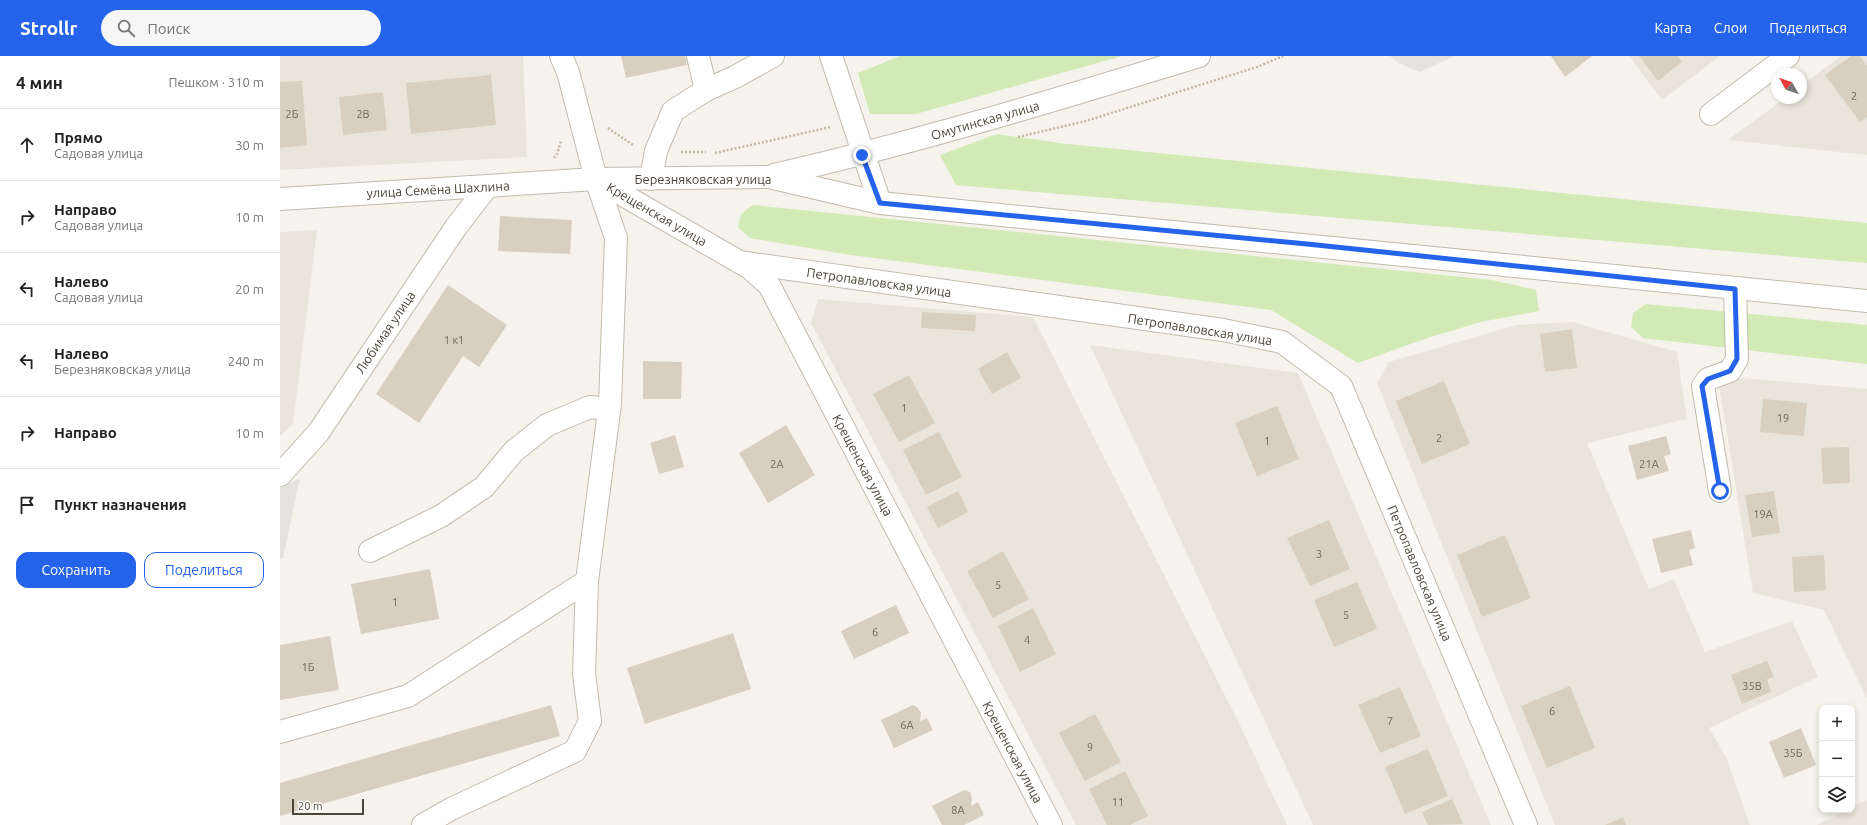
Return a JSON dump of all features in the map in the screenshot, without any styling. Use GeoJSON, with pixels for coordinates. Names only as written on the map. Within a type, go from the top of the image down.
{"type":"FeatureCollection","features":[{"type":"Feature","properties":{"kind":"street"},"geometry":{"type":"LineString","coordinates":[[423,825],[451,809],[575,751],[590,721],[584,674],[587,581],[609,409],[616,238],[596,179],[568,72],[561,56]]}},
{"type":"Feature","properties":{"kind":"street"},"geometry":{"type":"LineString","coordinates":[[698,56],[706,90]]}},
{"type":"Feature","properties":{"kind":"street"},"geometry":{"type":"LineString","coordinates":[[650,179],[656,151],[673,111],[706,90],[735,77],[773,56]]}},
{"type":"Feature","properties":{"kind":"street"},"geometry":{"type":"LineString","coordinates":[[832,56],[862,155],[880,203]]}},
{"type":"Feature","properties":{"kind":"street","name":"Омутинская улица"},"geometry":{"type":"LineString","coordinates":[[769,177],[862,155],[1030,107],[1199,56]]}},
{"type":"Feature","properties":{"kind":"street"},"geometry":{"type":"LineString","coordinates":[[1711,114],[1788,56]]}},
{"type":"Feature","properties":{"kind":"street","name":"Березняковская улица"},"geometry":{"type":"LineString","coordinates":[[596,179],[769,177],[880,203],[1307,244],[1735,289],[1867,301]]}},
{"type":"Feature","properties":{"kind":"street","name":"улица Семёна Шахлина"},"geometry":{"type":"LineString","coordinates":[[280,199],[596,179]]}},
{"type":"Feature","properties":{"kind":"street","name":"Крещенская улица"},"geometry":{"type":"LineString","coordinates":[[596,179],[750,268],[769,285],[1051,825]]}},
{"type":"Feature","properties":{"kind":"street","name":"Любимая улица"},"geometry":{"type":"LineString","coordinates":[[280,475],[318,433],[456,226],[487,186]]}},
{"type":"Feature","properties":{"kind":"street","name":"Петропавловская улица"},"geometry":{"type":"LineString","coordinates":[[739,262],[1222,330],[1282,342],[1341,386],[1526,825]]}},
{"type":"Feature","properties":{"kind":"street"},"geometry":{"type":"LineString","coordinates":[[1720,491],[1702,386],[1708,379],[1730,371],[1737,359],[1735,289]]}},
{"type":"Feature","properties":{"kind":"street"},"geometry":{"type":"LineString","coordinates":[[370,551],[441,516],[484,487],[514,451],[547,425],[590,407],[609,409]]}},
{"type":"Feature","properties":{"kind":"street"},"geometry":{"type":"LineString","coordinates":[[280,732],[408,696],[587,581]]}},
{"type":"Feature","properties":{"kind":"shaded area"},"geometry":{"type":"Polygon","coordinates":[[[280,56],[523,56],[527,157],[280,170],[280,56]]]}},
{"type":"Feature","properties":{"kind":"shaded area"},"geometry":{"type":"Polygon","coordinates":[[[1390,56],[1454,56],[1420,72],[1400,64],[1390,56]]]}},
{"type":"Feature","properties":{"kind":"shaded area"},"geometry":{"type":"Polygon","coordinates":[[[1629,56],[1720,56],[1662,100],[1629,56]]]}},
{"type":"Feature","properties":{"kind":"shaded area"},"geometry":{"type":"Polygon","coordinates":[[[1841,56],[1867,56],[1867,155],[1728,140],[1777,104],[1807,104],[1807,82],[1841,56]]]}},
{"type":"Feature","properties":{"kind":"shaded area"},"geometry":{"type":"Polygon","coordinates":[[[317,230],[293,424],[280,436],[280,232],[317,230]]]}},
{"type":"Feature","properties":{"kind":"shaded area"},"geometry":{"type":"Polygon","coordinates":[[[818,299],[1033,317],[1238,721],[1287,825],[1076,825],[811,323],[818,299]]]}},
{"type":"Feature","properties":{"kind":"shaded area"},"geometry":{"type":"Polygon","coordinates":[[[1572,322],[1677,352],[1687,419],[1587,443],[1649,589],[1674,579],[1705,652],[1792,621],[1818,677],[1709,728],[1726,757],[1750,825],[1555,825],[1377,383],[1389,362],[1517,325],[1572,322]]]}},
{"type":"Feature","properties":{"kind":"shaded area"},"geometry":{"type":"Polygon","coordinates":[[[1090,345],[1298,373],[1491,825],[1313,825],[1090,345]]]}},
{"type":"Feature","properties":{"kind":"shaded area"},"geometry":{"type":"Polygon","coordinates":[[[1743,378],[1867,389],[1867,699],[1824,610],[1753,593],[1719,386],[1743,378]]]}},
{"type":"Feature","properties":{"kind":"shaded area"},"geometry":{"type":"Polygon","coordinates":[[[300,478],[283,558],[280,559],[280,488],[300,478]]]}},
{"type":"Feature","properties":{"kind":"shaded area"},"geometry":{"type":"Polygon","coordinates":[[[1867,800],[1867,825],[1817,825],[1841,813],[1855,813],[1855,806],[1867,800]]]}},
{"type":"Feature","properties":{"kind":"green space"},"geometry":{"type":"Polygon","coordinates":[[[900,56],[1122,56],[916,114],[870,114],[858,73],[900,56]]]}},
{"type":"Feature","properties":{"kind":"green space"},"geometry":{"type":"Polygon","coordinates":[[[997,134],[1067,144],[1867,223],[1867,263],[956,185],[940,155],[997,134]]]}},
{"type":"Feature","properties":{"kind":"green space"},"geometry":{"type":"Polygon","coordinates":[[[753,205],[1492,280],[1536,290],[1539,311],[1481,322],[1427,338],[1358,363],[1271,310],[851,255],[750,238],[738,227],[741,214],[753,205]]]}},
{"type":"Feature","properties":{"kind":"green space"},"geometry":{"type":"Polygon","coordinates":[[[1646,304],[1867,325],[1867,364],[1643,338],[1631,327],[1633,313],[1646,304]]]}},
{"type":"Feature","properties":{"kind":"building"},"geometry":{"type":"Polygon","coordinates":[[[621,56],[685,56],[687,65],[626,78],[621,56]]]}},
{"type":"Feature","properties":{"kind":"building"},"geometry":{"type":"Polygon","coordinates":[[[1551,56],[1592,56],[1565,77],[1551,56]]]}},
{"type":"Feature","properties":{"kind":"building"},"geometry":{"type":"Polygon","coordinates":[[[1639,56],[1678,56],[1682,62],[1658,81],[1639,56]]]}},
{"type":"Feature","properties":{"kind":"building"},"geometry":{"type":"Polygon","coordinates":[[[1851,56],[1860,56],[1867,66],[1867,117],[1860,122],[1825,75],[1851,56]]]}},
{"type":"Feature","properties":{"kind":"building"},"geometry":{"type":"Polygon","coordinates":[[[491,75],[496,125],[411,134],[406,83],[491,75]]]}},
{"type":"Feature","properties":{"kind":"building"},"geometry":{"type":"Polygon","coordinates":[[[302,81],[307,145],[280,148],[280,82],[302,81]]]}},
{"type":"Feature","properties":{"kind":"building"},"geometry":{"type":"Polygon","coordinates":[[[383,92],[387,130],[343,135],[339,97],[383,92]]]}},
{"type":"Feature","properties":{"kind":"building"},"geometry":{"type":"Polygon","coordinates":[[[500,216],[572,220],[570,254],[498,251],[500,216]]]}},
{"type":"Feature","properties":{"kind":"building"},"geometry":{"type":"Polygon","coordinates":[[[448,285],[507,325],[479,367],[463,356],[419,423],[376,394],[448,285]]]}},
{"type":"Feature","properties":{"kind":"building"},"geometry":{"type":"Polygon","coordinates":[[[922,312],[976,315],[975,331],[921,328],[922,312]]]}},
{"type":"Feature","properties":{"kind":"building"},"geometry":{"type":"Polygon","coordinates":[[[1572,329],[1577,368],[1545,372],[1540,334],[1572,329]]]}},
{"type":"Feature","properties":{"kind":"building"},"geometry":{"type":"Polygon","coordinates":[[[1007,352],[1021,378],[992,394],[978,369],[1007,352]]]}},
{"type":"Feature","properties":{"kind":"building"},"geometry":{"type":"Polygon","coordinates":[[[643,361],[682,362],[681,399],[643,399],[643,361]]]}},
{"type":"Feature","properties":{"kind":"building"},"geometry":{"type":"Polygon","coordinates":[[[909,375],[935,423],[899,442],[873,394],[909,375]]]}},
{"type":"Feature","properties":{"kind":"building"},"geometry":{"type":"Polygon","coordinates":[[[1444,381],[1470,444],[1422,464],[1396,401],[1444,381]]]}},
{"type":"Feature","properties":{"kind":"building"},"geometry":{"type":"Polygon","coordinates":[[[1763,399],[1807,403],[1804,436],[1760,432],[1763,399]]]}},
{"type":"Feature","properties":{"kind":"building"},"geometry":{"type":"Polygon","coordinates":[[[1277,406],[1299,459],[1257,476],[1235,423],[1277,406]]]}},
{"type":"Feature","properties":{"kind":"building"},"geometry":{"type":"Polygon","coordinates":[[[786,425],[815,475],[768,503],[739,453],[786,425]]]}},
{"type":"Feature","properties":{"kind":"building"},"geometry":{"type":"Polygon","coordinates":[[[939,432],[962,477],[926,495],[903,450],[939,432]]]}},
{"type":"Feature","properties":{"kind":"building"},"geometry":{"type":"Polygon","coordinates":[[[675,435],[684,467],[659,474],[650,443],[675,435]]]}},
{"type":"Feature","properties":{"kind":"building"},"geometry":{"type":"Polygon","coordinates":[[[1666,436],[1671,454],[1664,456],[1669,471],[1637,480],[1628,446],[1666,436]]]}},
{"type":"Feature","properties":{"kind":"building"},"geometry":{"type":"Polygon","coordinates":[[[1849,447],[1850,483],[1823,484],[1821,448],[1849,447]]]}},
{"type":"Feature","properties":{"kind":"building"},"geometry":{"type":"Polygon","coordinates":[[[958,491],[968,512],[938,528],[927,507],[958,491]]]}},
{"type":"Feature","properties":{"kind":"building"},"geometry":{"type":"Polygon","coordinates":[[[1774,491],[1780,533],[1752,537],[1745,495],[1774,491]]]}},
{"type":"Feature","properties":{"kind":"building"},"geometry":{"type":"Polygon","coordinates":[[[1329,520],[1350,569],[1310,586],[1287,538],[1329,520]]]}},
{"type":"Feature","properties":{"kind":"building"},"geometry":{"type":"Polygon","coordinates":[[[1691,530],[1695,548],[1689,550],[1693,565],[1661,573],[1652,539],[1691,530]]]}},
{"type":"Feature","properties":{"kind":"building"},"geometry":{"type":"Polygon","coordinates":[[[1505,535],[1531,598],[1482,617],[1457,555],[1505,535]]]}},
{"type":"Feature","properties":{"kind":"building"},"geometry":{"type":"Polygon","coordinates":[[[1003,551],[1029,599],[993,618],[967,571],[1003,551]]]}},
{"type":"Feature","properties":{"kind":"building"},"geometry":{"type":"Polygon","coordinates":[[[1824,555],[1826,590],[1794,592],[1792,557],[1824,555]]]}},
{"type":"Feature","properties":{"kind":"building"},"geometry":{"type":"Polygon","coordinates":[[[430,569],[439,619],[361,634],[351,584],[430,569]]]}},
{"type":"Feature","properties":{"kind":"building"},"geometry":{"type":"Polygon","coordinates":[[[1357,582],[1377,629],[1334,647],[1314,600],[1357,582]]]}},
{"type":"Feature","properties":{"kind":"building"},"geometry":{"type":"Polygon","coordinates":[[[896,605],[909,633],[854,659],[841,631],[896,605]]]}},
{"type":"Feature","properties":{"kind":"building"},"geometry":{"type":"Polygon","coordinates":[[[1033,608],[1056,654],[1020,672],[998,626],[1033,608]]]}},
{"type":"Feature","properties":{"kind":"building"},"geometry":{"type":"Polygon","coordinates":[[[733,633],[751,689],[645,724],[627,668],[733,633]]]}},
{"type":"Feature","properties":{"kind":"building"},"geometry":{"type":"Polygon","coordinates":[[[330,636],[339,690],[280,700],[280,645],[330,636]]]}},
{"type":"Feature","properties":{"kind":"building"},"geometry":{"type":"Polygon","coordinates":[[[1767,661],[1774,677],[1767,679],[1771,692],[1742,704],[1731,675],[1767,661]]]}},
{"type":"Feature","properties":{"kind":"building"},"geometry":{"type":"Polygon","coordinates":[[[1570,686],[1595,748],[1547,768],[1521,706],[1570,686]]]}},
{"type":"Feature","properties":{"kind":"building"},"geometry":{"type":"Polygon","coordinates":[[[1400,687],[1421,736],[1380,753],[1358,705],[1400,687]]]}},
{"type":"Feature","properties":{"kind":"building"},"geometry":{"type":"Polygon","coordinates":[[[551,705],[560,736],[280,816],[280,783],[551,705]]]}},
{"type":"Feature","properties":{"kind":"building"},"geometry":{"type":"Polygon","coordinates":[[[913,705],[918,708],[921,713],[920,721],[927,718],[933,730],[894,748],[881,720],[913,705]]]}},
{"type":"Feature","properties":{"kind":"building"},"geometry":{"type":"Polygon","coordinates":[[[1095,714],[1121,762],[1085,781],[1059,733],[1095,714]]]}},
{"type":"Feature","properties":{"kind":"building"},"geometry":{"type":"Polygon","coordinates":[[[1801,728],[1816,765],[1784,778],[1769,742],[1801,728]]]}},
{"type":"Feature","properties":{"kind":"building"},"geometry":{"type":"Polygon","coordinates":[[[1428,749],[1448,796],[1405,814],[1385,767],[1428,749]]]}},
{"type":"Feature","properties":{"kind":"building"},"geometry":{"type":"Polygon","coordinates":[[[1125,771],[1148,816],[1130,825],[1107,825],[1089,789],[1125,771]]]}},
{"type":"Feature","properties":{"kind":"building"},"geometry":{"type":"Polygon","coordinates":[[[964,790],[970,792],[972,798],[971,806],[978,802],[984,815],[964,825],[942,825],[932,806],[964,790]]]}},
{"type":"Feature","properties":{"kind":"building"},"geometry":{"type":"Polygon","coordinates":[[[1452,799],[1463,824],[1428,825],[1422,812],[1452,799]]]}},
{"type":"Feature","properties":{"kind":"building"},"geometry":{"type":"Polygon","coordinates":[[[1623,817],[1626,825],[1605,825],[1623,817]]]}},
{"type":"Feature","properties":{"kind":"route"},"geometry":{"type":"LineString","coordinates":[[862,155],[880,203],[1307,244],[1735,289],[1737,359],[1730,371],[1706,380],[1702,386],[1720,491]]}}]}
